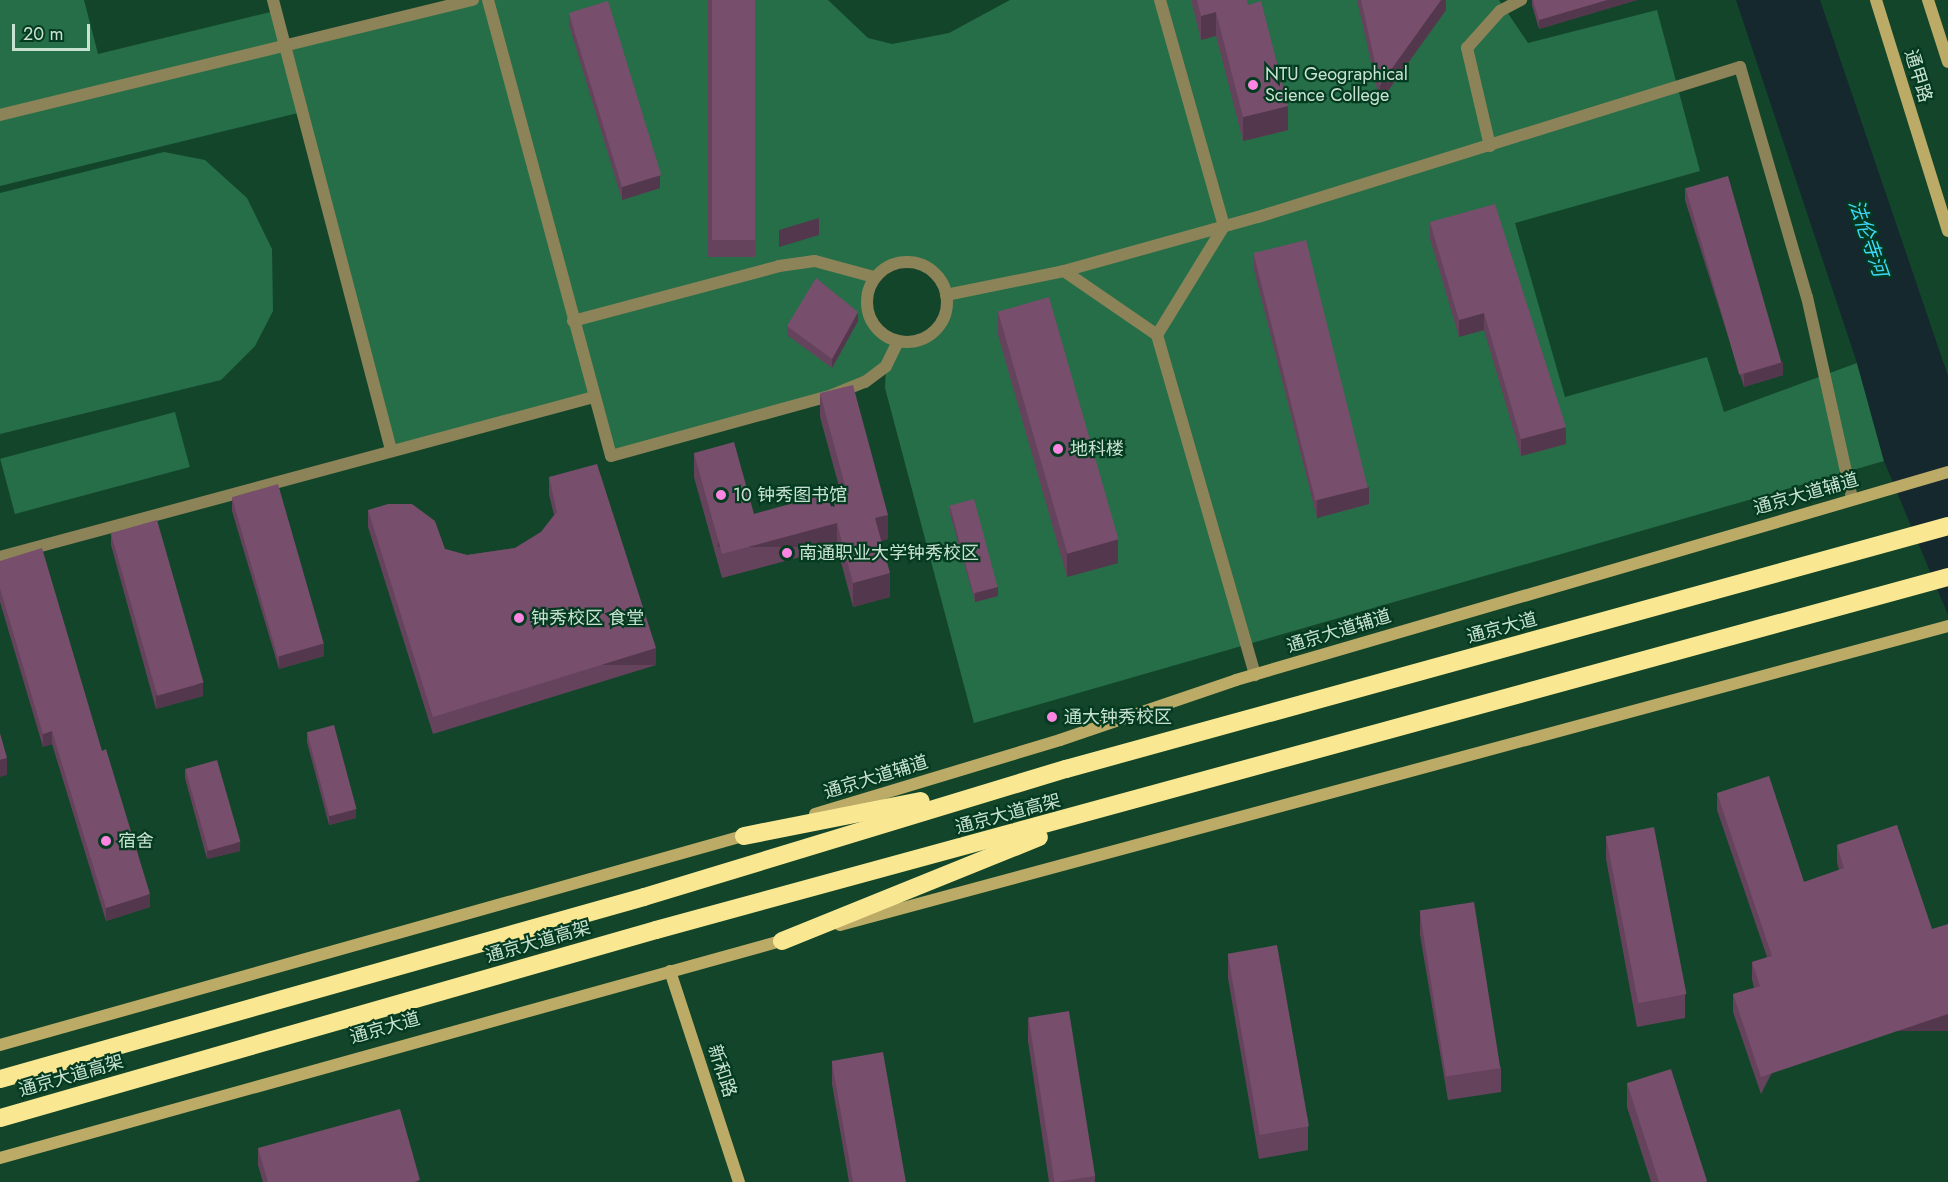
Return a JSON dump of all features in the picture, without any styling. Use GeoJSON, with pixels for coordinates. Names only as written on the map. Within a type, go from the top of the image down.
{"type":"FeatureCollection","features":[{"type":"Feature","properties":{"kind":"highway","name":"通京大道"},"geometry":{"type":"LineString","coordinates":[[1066,769],[1886,545],[1948,526]]}},
{"type":"Feature","properties":{"kind":"highway"},"geometry":{"type":"LineString","coordinates":[[782,941],[975,865],[1090,814],[1948,577]]}},
{"type":"Feature","properties":{"kind":"highway"},"geometry":{"type":"LineString","coordinates":[[744,836],[868,813],[1066,769]]}},
{"type":"Feature","properties":{"kind":"highway","name":"通京大道高架"},"geometry":{"type":"LineString","coordinates":[[0,1079],[644,897],[1066,769]]}},
{"type":"Feature","properties":{"kind":"highway","name":"通京大道高架"},"geometry":{"type":"LineString","coordinates":[[0,1118],[409,1001],[1090,814]]}},
{"type":"Feature","properties":{"kind":"street"},"geometry":{"type":"LineString","coordinates":[[273,0],[391,449]]}},
{"type":"Feature","properties":{"kind":"street"},"geometry":{"type":"LineString","coordinates":[[0,115],[284,43],[473,0]]}},
{"type":"Feature","properties":{"kind":"street"},"geometry":{"type":"LineString","coordinates":[[488,0],[611,456],[832,395],[865,382],[886,366],[898,341]]}},
{"type":"Feature","properties":{"kind":"street"},"geometry":{"type":"LineString","coordinates":[[1157,335],[1224,226],[1160,0]]}},
{"type":"Feature","properties":{"kind":"street"},"geometry":{"type":"LineString","coordinates":[[1490,146],[1467,48],[1500,10],[1521,0]]}},
{"type":"Feature","properties":{"kind":"street","name":"通甲路"},"geometry":{"type":"LineString","coordinates":[[1876,0],[1948,231]]}},
{"type":"Feature","properties":{"kind":"street"},"geometry":{"type":"LineString","coordinates":[[1928,0],[1948,62]]}},
{"type":"Feature","properties":{"kind":"street"},"geometry":{"type":"LineString","coordinates":[[946,295],[1064,271],[1224,226],[1490,146],[1740,67],[1807,297],[1852,498]]}},
{"type":"Feature","properties":{"kind":"street"},"geometry":{"type":"LineString","coordinates":[[573,321],[779,266],[815,261],[874,278]]}},
{"type":"Feature","properties":{"kind":"street"},"geometry":{"type":"LineString","coordinates":[[896,262],[916,263],[934,272],[946,295],[943,321],[934,331],[911,342],[898,341],[876,327],[869,316],[866,303],[874,278],[896,262]]}},
{"type":"Feature","properties":{"kind":"street"},"geometry":{"type":"LineString","coordinates":[[1064,271],[1157,335],[1255,675]]}},
{"type":"Feature","properties":{"kind":"street"},"geometry":{"type":"LineString","coordinates":[[0,557],[391,449],[594,397]]}},
{"type":"Feature","properties":{"kind":"street","name":"通京大道辅道"},"geometry":{"type":"LineString","coordinates":[[744,836],[1255,675],[1852,498],[1948,472]]}},
{"type":"Feature","properties":{"kind":"street"},"geometry":{"type":"LineString","coordinates":[[782,941],[1948,626]]}},
{"type":"Feature","properties":{"kind":"street"},"geometry":{"type":"LineString","coordinates":[[0,1045],[744,836]]}},
{"type":"Feature","properties":{"kind":"street","name":"通京大道"},"geometry":{"type":"LineString","coordinates":[[0,1158],[782,941]]}},
{"type":"Feature","properties":{"kind":"street","name":"新和路"},"geometry":{"type":"LineString","coordinates":[[670,971],[739,1182]]}},
{"type":"Feature","properties":{"kind":"green space"},"geometry":{"type":"Polygon","coordinates":[[[0,0],[84,0],[98,54],[275,11],[284,43],[473,0],[828,0],[868,38],[892,44],[949,33],[1010,0],[1499,0],[1528,43],[1657,10],[1700,171],[1515,223],[1565,397],[1707,357],[1724,412],[1857,363],[1884,461],[974,723],[885,388],[886,367],[865,382],[611,456],[594,397],[391,449],[302,112],[0,186],[0,0]],[[909,261],[884,268],[874,278],[866,303],[876,328],[898,341],[911,342],[924,339],[943,321],[946,295],[934,272],[909,261]]]}},
{"type":"Feature","properties":{"kind":"green space"},"geometry":{"type":"Polygon","coordinates":[[[164,152],[205,160],[247,198],[272,249],[273,311],[255,346],[221,380],[0,434],[0,193],[164,152]]]}},
{"type":"Feature","properties":{"kind":"green space"},"geometry":{"type":"Polygon","coordinates":[[[175,412],[190,467],[15,514],[0,459],[175,412]]]}},
{"type":"Feature","properties":{"kind":"water","name":"法伦寺河"},"geometry":{"type":"Polygon","coordinates":[[[1736,0],[1820,0],[1948,376],[1948,615],[1884,461],[1857,363],[1736,0]]]}},
{"type":"Feature","properties":{"kind":"building"},"geometry":{"type":"Polygon","coordinates":[[[712,0],[755,0],[755,240],[712,240],[712,0]]]}},
{"type":"Feature","properties":{"kind":"building","name":"NTU Geographical Science College"},"geometry":{"type":"Polygon","coordinates":[[[1197,0],[1247,0],[1248,5],[1261,1],[1288,106],[1243,117],[1216,12],[1201,16],[1197,0]]]}},
{"type":"Feature","properties":{"kind":"building"},"geometry":{"type":"Polygon","coordinates":[[[1361,0],[1441,0],[1380,85],[1361,0]]]}},
{"type":"Feature","properties":{"kind":"building"},"geometry":{"type":"Polygon","coordinates":[[[1533,0],[1607,0],[1539,20],[1533,0]]]}},
{"type":"Feature","properties":{"kind":"building"},"geometry":{"type":"Polygon","coordinates":[[[608,1],[661,175],[622,187],[569,13],[608,1]]]}},
{"type":"Feature","properties":{"kind":"building"},"geometry":{"type":"Polygon","coordinates":[[[1728,176],[1781,362],[1739,375],[1686,188],[1728,176]]]}},
{"type":"Feature","properties":{"kind":"building"},"geometry":{"type":"Polygon","coordinates":[[[1495,204],[1566,427],[1521,439],[1484,313],[1459,320],[1430,222],[1495,204]]]}},
{"type":"Feature","properties":{"kind":"building"},"geometry":{"type":"Polygon","coordinates":[[[1306,240],[1368,487],[1315,500],[1254,253],[1306,240]]]}},
{"type":"Feature","properties":{"kind":"building"},"geometry":{"type":"Polygon","coordinates":[[[816,278],[858,312],[832,359],[787,326],[816,278]]]}},
{"type":"Feature","properties":{"kind":"building","name":"地科楼"},"geometry":{"type":"Polygon","coordinates":[[[1049,297],[1118,539],[1068,554],[998,312],[1049,297]]]}},
{"type":"Feature","properties":{"kind":"building","name":"10 钟秀图书馆"},"geometry":{"type":"Polygon","coordinates":[[[853,385],[888,515],[875,518],[890,573],[853,583],[837,523],[722,554],[694,453],[734,442],[754,514],[846,489],[820,393],[853,385]]]}},
{"type":"Feature","properties":{"kind":"building","name":"钟秀校区 食堂"},"geometry":{"type":"Polygon","coordinates":[[[597,464],[656,648],[433,717],[368,510],[388,504],[412,504],[435,521],[445,549],[467,555],[515,548],[541,532],[557,512],[549,477],[597,464]]]}},
{"type":"Feature","properties":{"kind":"building"},"geometry":{"type":"Polygon","coordinates":[[[278,484],[324,644],[278,657],[232,497],[278,484]]]}},
{"type":"Feature","properties":{"kind":"building"},"geometry":{"type":"Polygon","coordinates":[[[974,499],[998,587],[973,593],[950,505],[974,499]]]}},
{"type":"Feature","properties":{"kind":"building"},"geometry":{"type":"Polygon","coordinates":[[[157,520],[204,682],[157,696],[111,533],[157,520]]]}},
{"type":"Feature","properties":{"kind":"building"},"geometry":{"type":"Polygon","coordinates":[[[42,548],[102,751],[106,749],[150,894],[106,908],[52,731],[43,734],[0,588],[0,561],[42,548]]]}},
{"type":"Feature","properties":{"kind":"building"},"geometry":{"type":"Polygon","coordinates":[[[334,725],[357,809],[329,816],[307,732],[334,725]]]}},
{"type":"Feature","properties":{"kind":"building"},"geometry":{"type":"Polygon","coordinates":[[[0,733],[7,758],[0,760],[0,733]]]}},
{"type":"Feature","properties":{"kind":"building","name":"宿舍"},"geometry":{"type":"Polygon","coordinates":[[[217,760],[240,842],[209,851],[185,769],[217,760]]]}},
{"type":"Feature","properties":{"kind":"building"},"geometry":{"type":"Polygon","coordinates":[[[1769,776],[1804,882],[1844,868],[1837,845],[1897,825],[1932,929],[1948,924],[1948,1014],[1761,1077],[1733,994],[1760,986],[1752,962],[1772,956],[1717,793],[1769,776]]]}},
{"type":"Feature","properties":{"kind":"building"},"geometry":{"type":"Polygon","coordinates":[[[1654,827],[1686,994],[1638,1003],[1606,836],[1654,827]]]}},
{"type":"Feature","properties":{"kind":"building"},"geometry":{"type":"Polygon","coordinates":[[[1474,902],[1500,1068],[1446,1077],[1420,911],[1474,902]]]}},
{"type":"Feature","properties":{"kind":"building"},"geometry":{"type":"Polygon","coordinates":[[[1277,945],[1309,1126],[1260,1135],[1228,954],[1277,945]]]}},
{"type":"Feature","properties":{"kind":"building"},"geometry":{"type":"Polygon","coordinates":[[[1069,1011],[1095,1176],[1055,1182],[1029,1017],[1069,1011]]]}},
{"type":"Feature","properties":{"kind":"building"},"geometry":{"type":"Polygon","coordinates":[[[883,1052],[906,1182],[853,1182],[832,1061],[883,1052]]]}},
{"type":"Feature","properties":{"kind":"building"},"geometry":{"type":"Polygon","coordinates":[[[1671,1069],[1707,1181],[1705,1182],[1659,1182],[1627,1083],[1671,1069]]]}},
{"type":"Feature","properties":{"kind":"building"},"geometry":{"type":"Polygon","coordinates":[[[400,1109],[420,1180],[413,1182],[268,1182],[258,1148],[400,1109]]]}},
{"type":"Feature","properties":{"kind":"place","name":"NTU Geographical Science College"},"geometry":{"type":"Point","coordinates":[1253,85]}},
{"type":"Feature","properties":{"kind":"place","name":"地科楼"},"geometry":{"type":"Point","coordinates":[1058,449]}},
{"type":"Feature","properties":{"kind":"place","name":"10 钟秀图书馆"},"geometry":{"type":"Point","coordinates":[721,495]}},
{"type":"Feature","properties":{"kind":"place","name":"南通职业大学钟秀校区"},"geometry":{"type":"Point","coordinates":[787,553]}},
{"type":"Feature","properties":{"kind":"place","name":"钟秀校区 食堂"},"geometry":{"type":"Point","coordinates":[519,618]}},
{"type":"Feature","properties":{"kind":"place","name":"通大钟秀校区"},"geometry":{"type":"Point","coordinates":[1052,717]}},
{"type":"Feature","properties":{"kind":"place","name":"宿舍"},"geometry":{"type":"Point","coordinates":[106,841]}}]}
